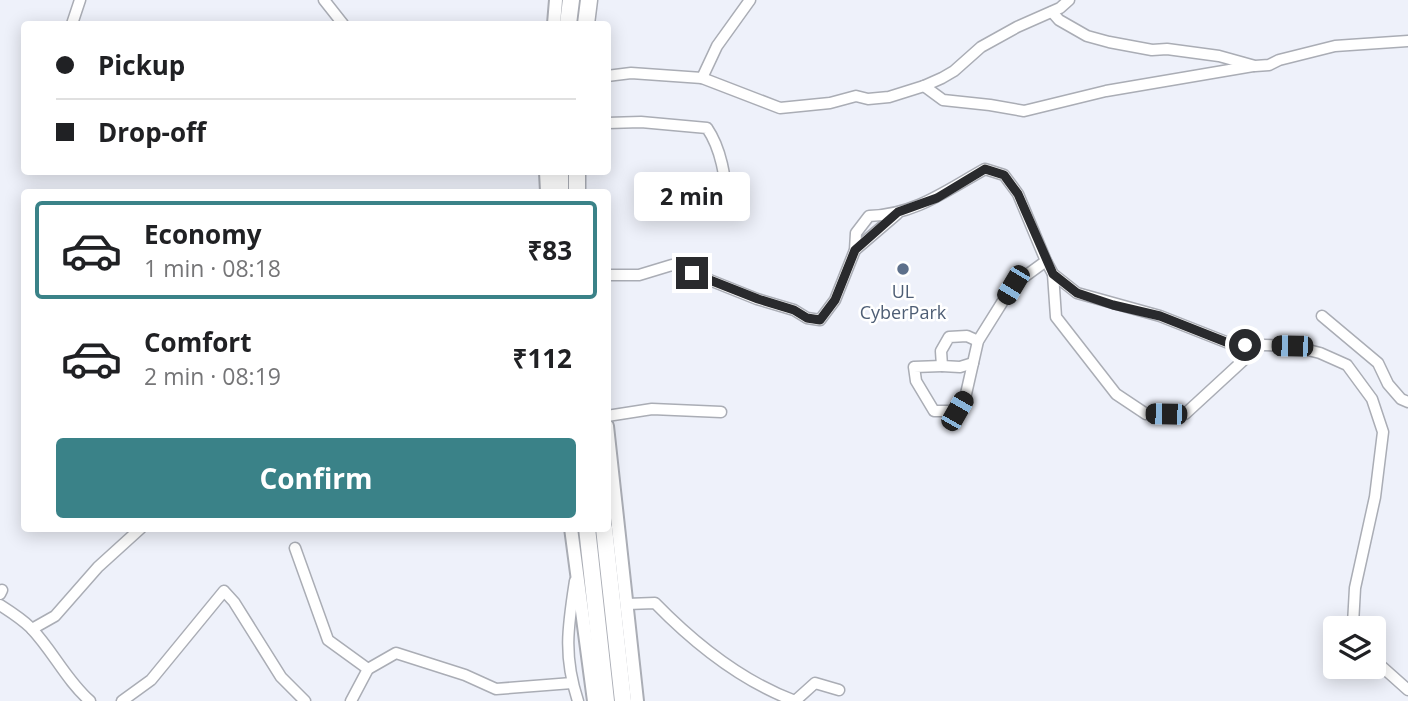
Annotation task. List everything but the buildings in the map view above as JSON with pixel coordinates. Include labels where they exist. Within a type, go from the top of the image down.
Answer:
[{"type":"highway","points":[[568,21],[571,0]]},
{"type":"highway","points":[[586,21],[589,0]]},
{"type":"highway","points":[[587,532],[606,701]]},
{"type":"highway","points":[[605,532],[619,602],[623,701]]},
{"type":"street","points":[[73,21],[80,0]]},
{"type":"street","points":[[324,0],[341,21]]},
{"type":"street","points":[[554,21],[556,0]]},
{"type":"street","points":[[702,78],[717,46],[750,0]]},
{"type":"street","points":[[611,76],[631,73],[702,78],[780,108],[830,103],[856,96],[868,99],[889,97],[924,86],[954,71],[981,47],[1060,8],[1069,0]]},
{"type":"street","points":[[1052,12],[1059,20],[1087,36],[1109,42],[1118,41],[1152,50],[1219,56],[1255,66]]},
{"type":"street","points":[[924,86],[943,100],[1024,111],[1105,91],[1269,65],[1335,46],[1408,41]]},
{"type":"street","points":[[611,123],[641,122],[707,128],[716,141],[728,204],[742,211]]},
{"type":"street","points":[[611,275],[639,275],[672,265],[758,299],[794,310],[807,318],[820,320],[835,300],[855,250],[856,233],[869,216],[888,216],[937,198],[985,169],[1004,175],[1018,194],[1053,274],[1077,293],[1160,316],[1231,344],[1292,346],[1320,353],[1347,365],[1372,399],[1383,432],[1375,497],[1355,588],[1353,616]]},
{"type":"street","points":[[855,250],[898,212]]},
{"type":"street","points":[[973,363],[960,367],[914,367],[916,381],[934,411],[957,411],[966,394],[978,341],[1013,285],[1046,261]]},
{"type":"street","points":[[1053,274],[1056,317],[1116,394],[1146,414],[1185,414],[1260,345]]},
{"type":"street","points":[[1322,316],[1378,363],[1388,384],[1401,399],[1408,402]]},
{"type":"street","points":[[942,366],[941,351],[949,337],[967,336],[978,341]]},
{"type":"street","points":[[611,415],[652,409],[721,412]]},
{"type":"street","points":[[611,485],[619,602],[637,701]]},
{"type":"street","points":[[32,629],[55,616],[98,567],[137,532]]},
{"type":"street","points":[[571,532],[594,701]]},
{"type":"street","points":[[295,548],[328,640],[368,669]]},
{"type":"street","points":[[576,574],[566,635],[572,682],[578,701]]},
{"type":"street","points":[[122,701],[151,680],[224,591],[234,602],[281,677],[305,701]]},
{"type":"street","points":[[619,602],[655,603],[685,634],[754,683],[775,693],[795,701],[815,683],[839,690]]},
{"type":"street","points":[[0,605],[32,629],[68,678],[90,701]]},
{"type":"street","points":[[351,701],[368,669],[396,653],[465,675],[496,689],[572,682]]},
{"type":"street","points":[[1386,670],[1408,690]]},
{"type":"place","name":"UL CyberPark","points":[[903,269]]},
{"type":"route","points":[[692,273],[778,307],[794,310],[807,318],[820,320],[835,300],[855,250],[898,212],[937,198],[985,169],[1004,175],[1018,194],[1053,274],[1077,293],[1160,316],[1231,344],[1245,345]]}]
